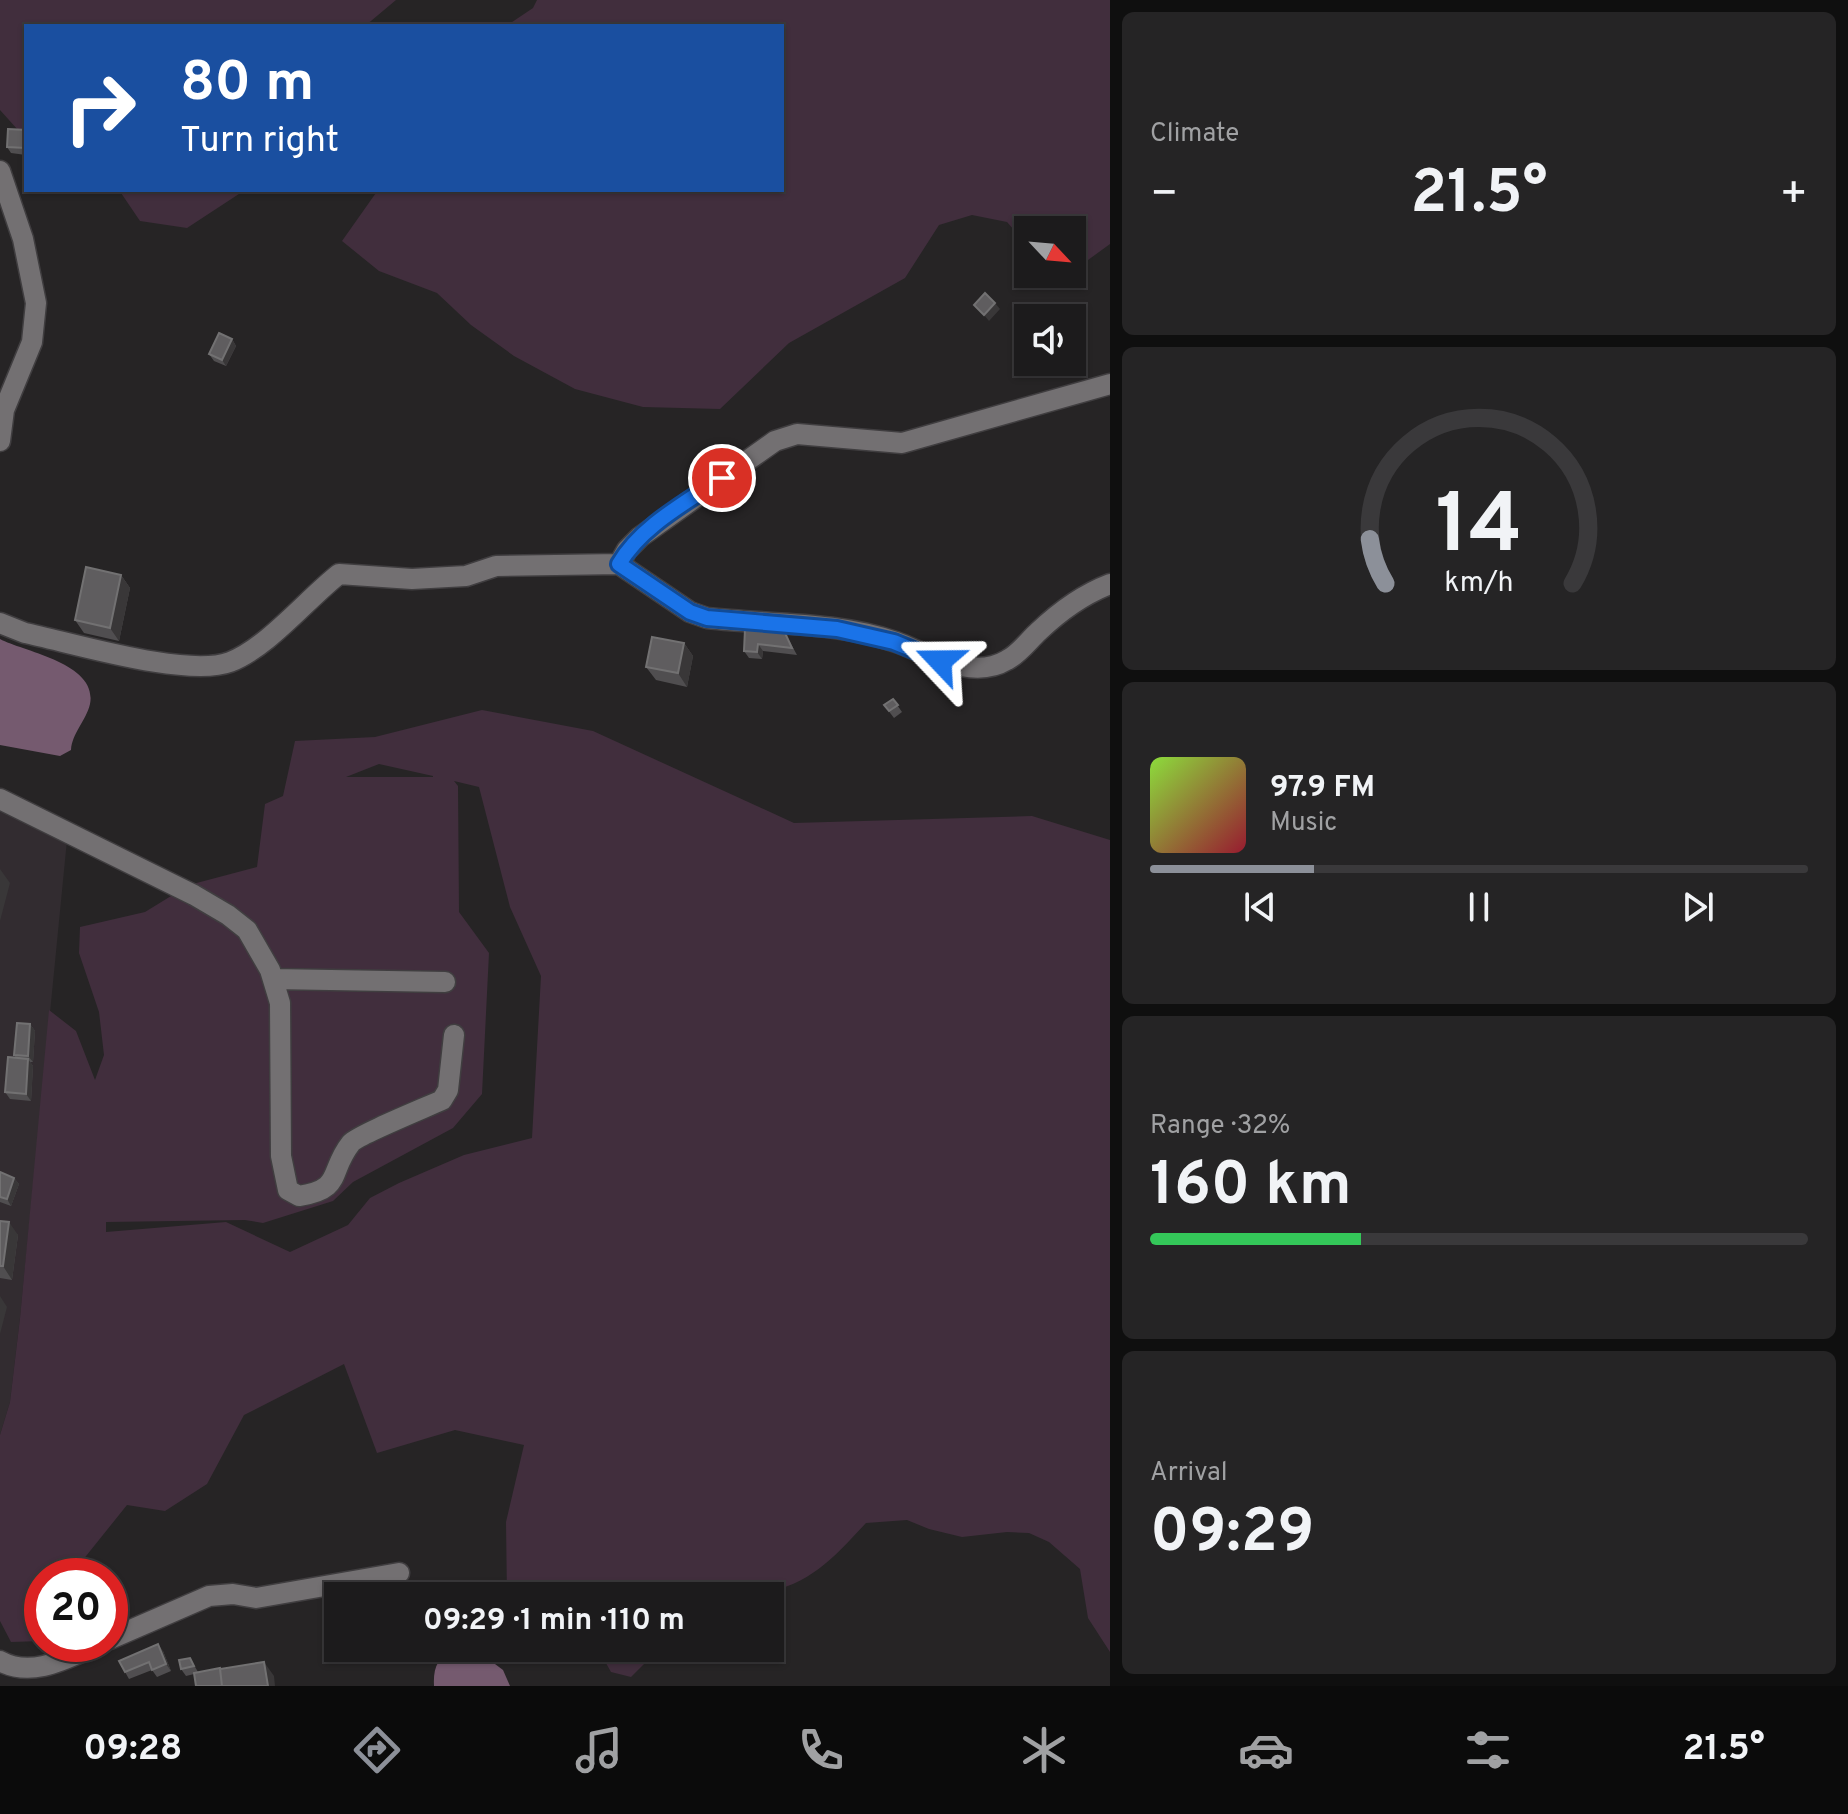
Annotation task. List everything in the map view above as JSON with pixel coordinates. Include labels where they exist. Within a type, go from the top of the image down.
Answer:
[{"type":"street","points":[[0,171],[23,239],[36,303],[32,342],[4,402],[0,441]]},
{"type":"street","points":[[619,564],[640,537],[775,441],[797,434],[902,443],[1110,384]]},
{"type":"street","points":[[0,623],[25,633],[181,667],[208,667],[230,662],[251,650],[339,574],[412,579],[466,576],[496,566],[619,564],[690,612],[707,618],[837,629],[894,642],[940,661],[985,667],[1007,660],[1044,626],[1090,591],[1110,584]]},
{"type":"street","points":[[0,799],[194,895],[247,930],[259,947],[280,1003],[281,1156],[288,1190],[299,1196],[320,1193],[333,1181],[340,1159],[354,1139],[442,1100],[448,1090],[454,1035]]},
{"type":"street","points":[[273,979],[445,982]]},
{"type":"street","points":[[128,1631],[209,1596],[233,1594],[256,1598],[399,1573]]},
{"type":"street","points":[[0,1661],[7,1665],[46,1667],[58,1662]]},
{"type":"shaded area","points":[[0,0],[396,0],[367,24],[24,24],[24,132],[18,130],[0,110]]},
{"type":"shaded area","points":[[537,0],[1110,0],[1110,244],[1086,260],[1086,216],[1014,216],[1014,230],[1007,222],[972,215],[939,225],[905,278],[789,343],[720,409],[643,407],[575,389],[514,356],[471,325],[437,293],[379,271],[342,241],[377,192],[784,192],[784,24],[509,24],[533,8]]},
{"type":"shaded area","points":[[120,192],[242,192],[187,228],[140,221]]},
{"type":"shaded area","points":[[0,639],[57,661],[83,678],[89,690],[90,704],[71,750],[60,756],[0,745]]},
{"type":"shaded area","points":[[482,710],[593,731],[794,823],[1032,816],[1110,840],[1110,1652],[1088,1618],[1080,1569],[1049,1542],[1029,1533],[962,1537],[907,1520],[866,1523],[816,1571],[784,1587],[784,1582],[507,1582],[506,1522],[524,1445],[455,1430],[377,1453],[344,1364],[244,1415],[207,1484],[165,1511],[127,1505],[84,1558],[24,1558],[24,1642],[11,1642],[0,1621],[0,1435],[10,1402],[20,1318],[49,1010],[76,1031],[95,1080],[104,1055],[99,1012],[79,953],[80,927],[145,912],[189,885],[257,867],[265,804],[283,796],[295,741],[375,737]],"holes":[[[379,764],[433,777],[346,777]],[[454,781],[479,787],[510,907],[541,976],[532,1138],[464,1155],[399,1183],[370,1198],[348,1225],[290,1252],[226,1222],[106,1232],[106,1222],[245,1220],[263,1223],[333,1201],[353,1182],[453,1128],[482,1094],[489,953],[459,912],[458,786]]]},
{"type":"shaded area","points":[[0,806],[67,840],[20,1318],[10,1402],[0,1435]]},
{"type":"shaded area","points":[[492,1662],[503,1670],[510,1686],[434,1686],[438,1664]]},
{"type":"shaded area","points":[[605,1662],[646,1662],[631,1677],[611,1672]]},
{"type":"building","points":[[8,129],[24,130],[24,148],[7,147]]},
{"type":"building","points":[[985,293],[995,303],[984,315],[974,305]]},
{"type":"building","points":[[219,333],[232,339],[222,360],[209,354]]},
{"type":"building","points":[[86,567],[121,575],[110,628],[75,620]]},
{"type":"building","points":[[745,629],[785,633],[792,648],[758,644],[757,652],[744,651]]},
{"type":"building","points":[[652,637],[684,643],[678,673],[646,667]]},
{"type":"building","points":[[893,699],[898,705],[889,711],[884,705]]},
{"type":"building","points":[[17,1023],[30,1024],[28,1056],[14,1055]]},
{"type":"building","points":[[8,1057],[28,1059],[26,1094],[5,1092]]},
{"type":"building","points":[[0,1172],[14,1178],[7,1199],[0,1197]]},
{"type":"building","points":[[0,1221],[9,1222],[3,1266],[0,1266]]},
{"type":"building","points":[[158,1644],[166,1664],[152,1670],[149,1662],[125,1672],[120,1662],[128,1662],[128,1657]]},
{"type":"building","points":[[190,1658],[194,1666],[181,1669],[179,1660]]},
{"type":"building","points":[[264,1662],[268,1686],[222,1686],[220,1669]]},
{"type":"building","points":[[220,1668],[222,1686],[196,1686],[194,1673]]},
{"type":"route","points":[[722,478],[640,537],[619,564],[690,612],[707,618],[837,629],[894,642],[940,661]]}]
